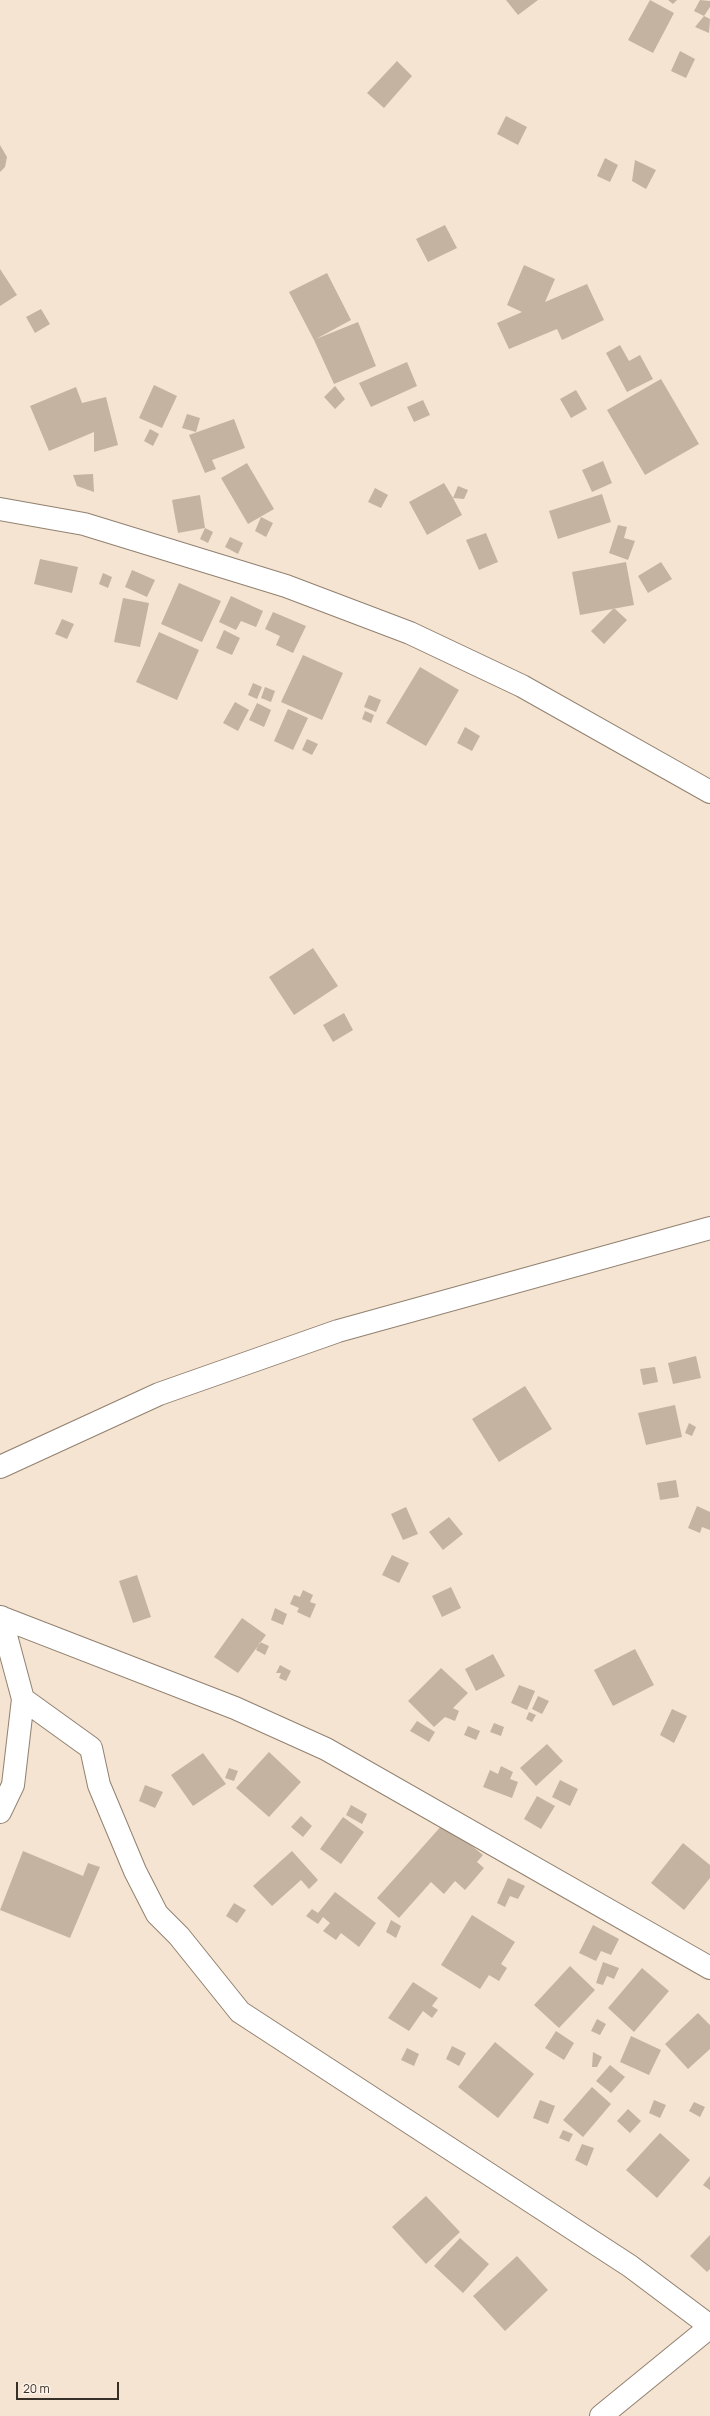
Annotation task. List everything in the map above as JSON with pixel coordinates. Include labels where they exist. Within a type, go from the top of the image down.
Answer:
[{"type":"street","points":[[0,509],[84,524],[286,586],[410,633],[522,686],[710,792]]},
{"type":"street","points":[[0,1467],[159,1394],[338,1331],[710,1228]]},
{"type":"street","points":[[0,1617],[23,1699],[13,1785],[0,1812]]},
{"type":"street","points":[[0,1617],[234,1708],[326,1749],[710,1968]]},
{"type":"street","points":[[23,1699],[91,1748],[99,1785],[135,1871],[157,1914],[179,1936],[240,2012],[630,2266],[710,2326],[601,2416]]},
{"type":"building","points":[[506,0],[538,0],[518,15]]},
{"type":"building","points":[[650,0],[674,13],[653,53],[628,40]]},
{"type":"building","points":[[668,0],[677,0],[673,4]]},
{"type":"building","points":[[700,0],[710,1],[710,7],[704,16],[694,11]]},
{"type":"building","points":[[704,16],[710,19],[709,33],[695,27]]},
{"type":"building","points":[[680,51],[695,59],[686,78],[671,71]]},
{"type":"building","points":[[397,61],[412,76],[384,108],[367,93]]},
{"type":"building","points":[[506,116],[527,127],[518,145],[497,134]]},
{"type":"building","points":[[0,145],[7,157],[5,167],[0,172]]},
{"type":"building","points":[[605,158],[618,165],[610,182],[597,176]]},
{"type":"building","points":[[635,160],[656,170],[646,189],[632,181]]},
{"type":"building","points":[[445,225],[457,248],[428,262],[416,239]]},
{"type":"building","points":[[524,265],[555,279],[545,302],[587,284],[604,320],[562,340],[557,329],[509,349],[497,323],[522,312],[507,305]]},
{"type":"building","points":[[0,269],[17,295],[0,306]]},
{"type":"building","points":[[327,273],[351,320],[316,339],[358,322],[376,366],[334,384],[314,340],[289,292]]},
{"type":"building","points":[[41,309],[50,324],[35,333],[26,317]]},
{"type":"building","points":[[620,345],[629,361],[640,355],[653,379],[627,392],[606,353]]},
{"type":"building","points":[[407,362],[417,386],[371,407],[359,383]]},
{"type":"building","points":[[661,379],[699,444],[645,475],[607,410]]},
{"type":"building","points":[[154,385],[177,396],[162,428],[139,418]]},
{"type":"building","points":[[335,386],[345,399],[335,409],[324,397]]},
{"type":"building","points":[[76,387],[82,403],[106,397],[118,445],[94,452],[94,432],[49,451],[30,406]]},
{"type":"building","points":[[576,390],[587,409],[571,418],[560,399]]},
{"type":"building","points":[[423,400],[430,415],[414,422],[407,407]]},
{"type":"building","points":[[187,414],[200,418],[196,432],[182,428]]},
{"type":"building","points":[[234,419],[245,448],[212,460],[216,469],[205,473],[189,435]]},
{"type":"building","points":[[150,429],[159,434],[153,446],[144,441]]},
{"type":"building","points":[[603,461],[612,483],[592,492],[582,470]]},
{"type":"building","points":[[247,463],[274,509],[248,524],[221,478]]},
{"type":"building","points":[[93,474],[94,492],[77,486],[73,475]]},
{"type":"building","points":[[444,483],[462,515],[427,535],[409,502]]},
{"type":"building","points":[[458,486],[468,490],[464,499],[453,498]]},
{"type":"building","points":[[375,488],[388,495],[381,508],[368,502]]},
{"type":"building","points":[[602,494],[611,522],[558,539],[549,511]]},
{"type":"building","points":[[200,495],[205,528],[178,533],[172,500]]},
{"type":"building","points":[[261,517],[273,523],[266,537],[255,531]]},
{"type":"building","points":[[618,525],[627,527],[624,538],[635,541],[628,560],[609,553]]},
{"type":"building","points":[[205,528],[213,532],[208,543],[200,539]]},
{"type":"building","points":[[486,533],[498,562],[479,570],[466,540]]},
{"type":"building","points":[[230,537],[243,543],[238,554],[225,547]]},
{"type":"building","points":[[40,559],[78,567],[72,593],[34,584]]},
{"type":"building","points":[[626,562],[634,605],[580,615],[572,572]]},
{"type":"building","points":[[661,562],[672,579],[648,593],[638,576]]},
{"type":"building","points":[[132,570],[155,580],[147,597],[125,587]]},
{"type":"building","points":[[103,573],[112,577],[108,588],[99,584]]},
{"type":"building","points":[[179,583],[221,601],[202,642],[161,624]]},
{"type":"building","points":[[231,596],[263,611],[256,627],[241,621],[236,630],[219,622]]},
{"type":"building","points":[[123,598],[149,603],[140,647],[114,642]]},
{"type":"building","points":[[614,608],[627,620],[604,644],[591,631]]},
{"type":"building","points":[[273,612],[306,626],[293,653],[276,645],[280,636],[265,629]]},
{"type":"building","points":[[62,619],[74,624],[67,639],[55,634]]},
{"type":"building","points":[[224,630],[240,638],[232,655],[216,648]]},
{"type":"building","points":[[159,632],[199,650],[177,700],[136,682]]},
{"type":"building","points":[[303,655],[343,673],[322,720],[281,702]]},
{"type":"building","points":[[420,667],[459,690],[426,746],[386,723]]},
{"type":"building","points":[[253,683],[262,687],[257,699],[248,695]]},
{"type":"building","points":[[265,687],[275,691],[271,702],[261,698]]},
{"type":"building","points":[[369,695],[381,700],[376,712],[364,707]]},
{"type":"building","points":[[235,702],[249,710],[238,731],[223,723]]},
{"type":"building","points":[[257,703],[271,710],[264,727],[249,720]]},
{"type":"building","points":[[288,709],[308,718],[293,750],[274,741]]},
{"type":"building","points":[[365,711],[374,715],[371,723],[362,719]]},
{"type":"building","points":[[465,727],[480,736],[472,751],[457,743]]},
{"type":"building","points":[[307,739],[318,744],[312,755],[302,750]]},
{"type":"building","points":[[313,948],[338,986],[294,1015],[269,977]]},
{"type":"building","points":[[344,1013],[353,1030],[333,1042],[323,1025]]},
{"type":"building","points":[[696,1356],[701,1378],[673,1384],[668,1363]]},
{"type":"building","points":[[655,1367],[658,1382],[643,1385],[640,1369]]},
{"type":"building","points":[[525,1386],[552,1429],[499,1462],[472,1419]]},
{"type":"building","points":[[675,1405],[682,1437],[646,1445],[638,1413]]},
{"type":"building","points":[[689,1423],[696,1427],[692,1436],[685,1433]]},
{"type":"building","points":[[676,1480],[679,1497],[660,1500],[657,1483]]},
{"type":"building","points":[[697,1506],[710,1512],[710,1530],[702,1527],[700,1533],[688,1528]]},
{"type":"building","points":[[406,1507],[418,1534],[403,1540],[391,1514]]},
{"type":"building","points":[[449,1517],[463,1534],[443,1550],[429,1532]]},
{"type":"building","points":[[392,1555],[409,1563],[399,1583],[382,1575]]},
{"type":"building","points":[[137,1575],[151,1617],[133,1623],[119,1581]]},
{"type":"building","points":[[451,1587],[461,1608],[442,1617],[432,1596]]},
{"type":"building","points":[[303,1590],[313,1595],[310,1602],[316,1604],[310,1618],[297,1612],[299,1608],[290,1604],[294,1595],[300,1597]]},
{"type":"building","points":[[275,1608],[287,1614],[283,1625],[271,1620]]},
{"type":"building","points":[[242,1618],[266,1635],[238,1673],[214,1657]]},
{"type":"building","points":[[260,1642],[269,1646],[265,1655],[256,1650]]},
{"type":"building","points":[[635,1649],[654,1685],[613,1706],[594,1670]]},
{"type":"building","points":[[493,1654],[505,1676],[476,1691],[465,1669]]},
{"type":"building","points":[[280,1665],[291,1671],[286,1681],[279,1678],[281,1673],[276,1673]]},
{"type":"building","points":[[441,1668],[468,1693],[453,1708],[459,1711],[455,1721],[445,1717],[434,1727],[408,1701]]},
{"type":"building","points":[[519,1685],[535,1691],[527,1710],[511,1703]]},
{"type":"building","points":[[538,1696],[549,1701],[542,1714],[532,1709]]},
{"type":"building","points":[[672,1709],[687,1716],[674,1743],[660,1735]]},
{"type":"building","points":[[529,1712],[536,1715],[532,1722],[526,1719]]},
{"type":"building","points":[[417,1721],[435,1732],[429,1742],[410,1731]]},
{"type":"building","points":[[494,1723],[504,1727],[501,1736],[490,1732]]},
{"type":"building","points":[[468,1726],[480,1731],[476,1740],[464,1735]]},
{"type":"building","points":[[547,1744],[563,1761],[536,1786],[520,1768]]},
{"type":"building","points":[[269,1752],[301,1782],[269,1817],[236,1788]]},
{"type":"building","points":[[203,1753],[226,1784],[193,1806],[171,1775]]},
{"type":"building","points":[[501,1766],[513,1772],[510,1779],[518,1782],[512,1798],[483,1787],[490,1770],[498,1774]]},
{"type":"building","points":[[229,1768],[238,1771],[234,1781],[225,1778]]},
{"type":"building","points":[[560,1780],[578,1789],[570,1806],[552,1797]]},
{"type":"building","points":[[145,1785],[163,1792],[155,1808],[139,1801]]},
{"type":"building","points":[[537,1796],[555,1806],[541,1829],[524,1819]]},
{"type":"building","points":[[351,1805],[367,1814],[362,1824],[346,1815]]},
{"type":"building","points":[[301,1816],[312,1826],[303,1837],[291,1827]]},
{"type":"building","points":[[343,1817],[364,1832],[341,1864],[320,1849]]},
{"type":"building","points":[[444,1823],[483,1855],[477,1862],[484,1868],[465,1890],[455,1881],[444,1894],[431,1882],[399,1918],[377,1898]]},
{"type":"building","points":[[683,1843],[710,1865],[710,1878],[684,1910],[651,1883]]},
{"type":"building","points":[[23,1851],[83,1876],[88,1863],[100,1867],[70,1938],[0,1910]]},
{"type":"building","points":[[292,1851],[318,1880],[309,1889],[301,1880],[272,1906],[253,1886]]},
{"type":"building","points":[[508,1878],[525,1886],[518,1899],[510,1896],[505,1907],[497,1903]]},
{"type":"building","points":[[335,1892],[376,1923],[359,1947],[341,1933],[336,1940],[323,1931],[330,1923],[323,1917],[318,1924],[306,1916],[312,1909],[318,1913]]},
{"type":"building","points":[[234,1903],[246,1910],[237,1923],[226,1916]]},
{"type":"building","points":[[472,1915],[515,1942],[501,1964],[507,1968],[499,1981],[489,1975],[480,1989],[441,1965]]},
{"type":"building","points":[[391,1920],[401,1926],[396,1938],[386,1932]]},
{"type":"building","points":[[593,1925],[619,1939],[611,1955],[601,1951],[596,1961],[579,1953]]},
{"type":"building","points":[[603,1962],[619,1968],[614,1979],[607,1976],[603,1985],[596,1983]]},
{"type":"building","points":[[570,1966],[595,1990],[559,2028],[534,2005]]},
{"type":"building","points":[[642,1968],[669,1991],[634,2032],[608,2008]]},
{"type":"building","points":[[413,1982],[438,1998],[432,2006],[438,2010],[432,2018],[423,2011],[409,2031],[388,2018]]},
{"type":"building","points":[[698,2013],[710,2025],[710,2049],[688,2069],[665,2044]]},
{"type":"building","points":[[597,2019],[606,2024],[600,2035],[591,2031]]},
{"type":"building","points":[[556,2031],[574,2043],[564,2060],[545,2048]]},
{"type":"building","points":[[631,2036],[661,2050],[649,2075],[620,2062]]},
{"type":"building","points":[[495,2042],[534,2074],[498,2118],[458,2087]]},
{"type":"building","points":[[452,2046],[466,2053],[459,2066],[446,2059]]},
{"type":"building","points":[[407,2048],[419,2054],[414,2066],[401,2060]]},
{"type":"building","points":[[593,2052],[602,2057],[597,2067],[592,2067]]},
{"type":"building","points":[[610,2065],[625,2077],[611,2093],[596,2081]]},
{"type":"building","points":[[592,2087],[611,2104],[583,2137],[563,2120]]},
{"type":"building","points":[[540,2100],[555,2106],[548,2124],[533,2118]]},
{"type":"building","points":[[654,2100],[666,2105],[660,2118],[649,2113]]},
{"type":"building","points":[[694,2102],[705,2107],[700,2117],[689,2111]]},
{"type":"building","points":[[628,2109],[641,2121],[630,2133],[617,2121]]},
{"type":"building","points":[[563,2130],[573,2134],[569,2142],[559,2138]]},
{"type":"building","points":[[660,2133],[690,2160],[657,2198],[626,2170]]},
{"type":"building","points":[[582,2144],[594,2148],[587,2166],[575,2160]]},
{"type":"building","points":[[710,2176],[710,2190],[703,2185]]},
{"type":"building","points":[[426,2196],[460,2232],[426,2264],[392,2227]]},
{"type":"building","points":[[710,2235],[710,2269],[707,2272],[690,2256]]},
{"type":"building","points":[[460,2238],[489,2264],[463,2293],[434,2266]]},
{"type":"building","points":[[517,2256],[548,2290],[505,2331],[473,2296]]}]
